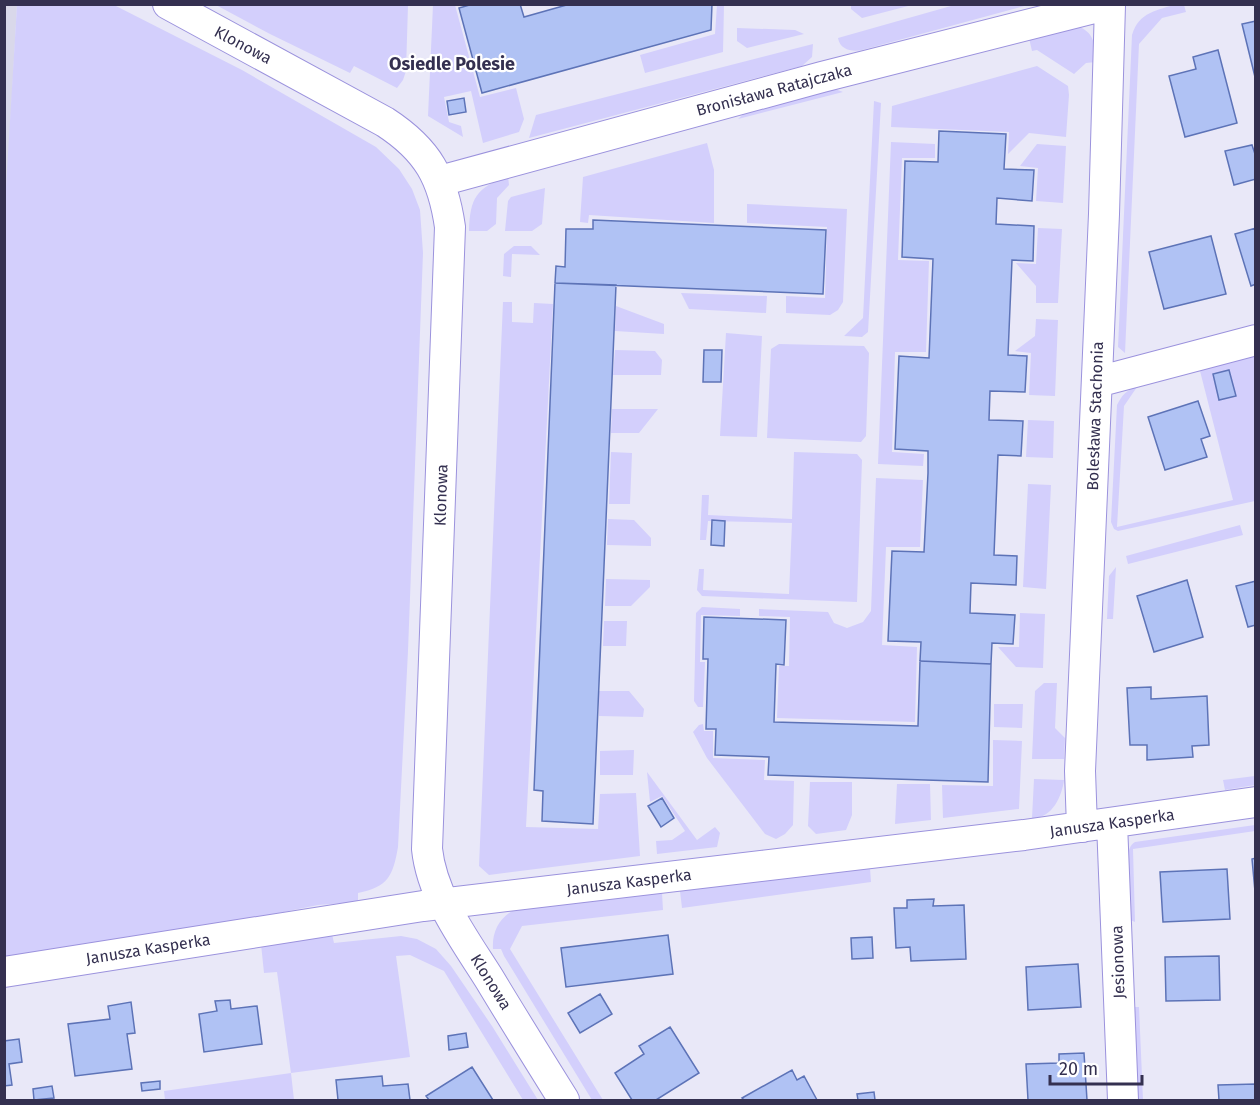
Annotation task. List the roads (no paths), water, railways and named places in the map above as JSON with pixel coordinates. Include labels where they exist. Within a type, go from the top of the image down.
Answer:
[{"type":"street","name":"Klonowa","points":[[168,4],[362,108],[400,132],[419,151],[440,181],[450,227],[428,864],[445,904],[465,941],[564,1101]]},
{"type":"street","name":"Bronisława Ratajczaka","points":[[440,181],[822,77],[1110,4]]},
{"type":"street","name":"Bolesława Stachonia","points":[[1082,827],[1080,771],[1110,4]]},
{"type":"street","points":[[1097,382],[1256,340]]},
{"type":"street","name":"Janusza Kasperka","points":[[4,972],[445,904],[1082,827],[1256,802]]},
{"type":"street","name":"Jesionowa","points":[[1112,823],[1123,1101]]},
{"type":"district","name":"Osiedle Polesie","points":[[452,64]]}]
